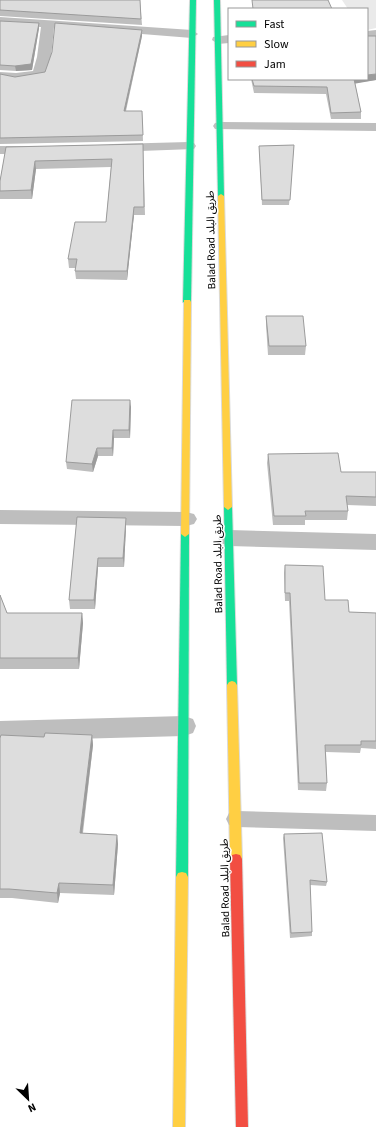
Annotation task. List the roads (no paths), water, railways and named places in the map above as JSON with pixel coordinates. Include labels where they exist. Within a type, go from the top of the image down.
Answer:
[{"type":"highway","name":"Balad Road طريق البلد","points":[[179,1127],[189,146],[193,0]]},
{"type":"highway","name":"Balad Road طريق البلد","points":[[217,0],[224,39],[220,126],[242,1127]]},
{"type":"street","points":[[0,21],[48,23],[192,34]]},
{"type":"street","points":[[0,76],[16,78],[39,74],[44,57],[48,23]]},
{"type":"street","points":[[220,126],[376,127]]},
{"type":"street","points":[[102,148],[189,146]]},
{"type":"street","points":[[0,150],[47,149]]},
{"type":"street","points":[[0,517],[186,519]]},
{"type":"street","points":[[229,538],[376,542]]},
{"type":"street","points":[[0,731],[184,726]]},
{"type":"lane","points":[[236,819],[376,823]]}]
